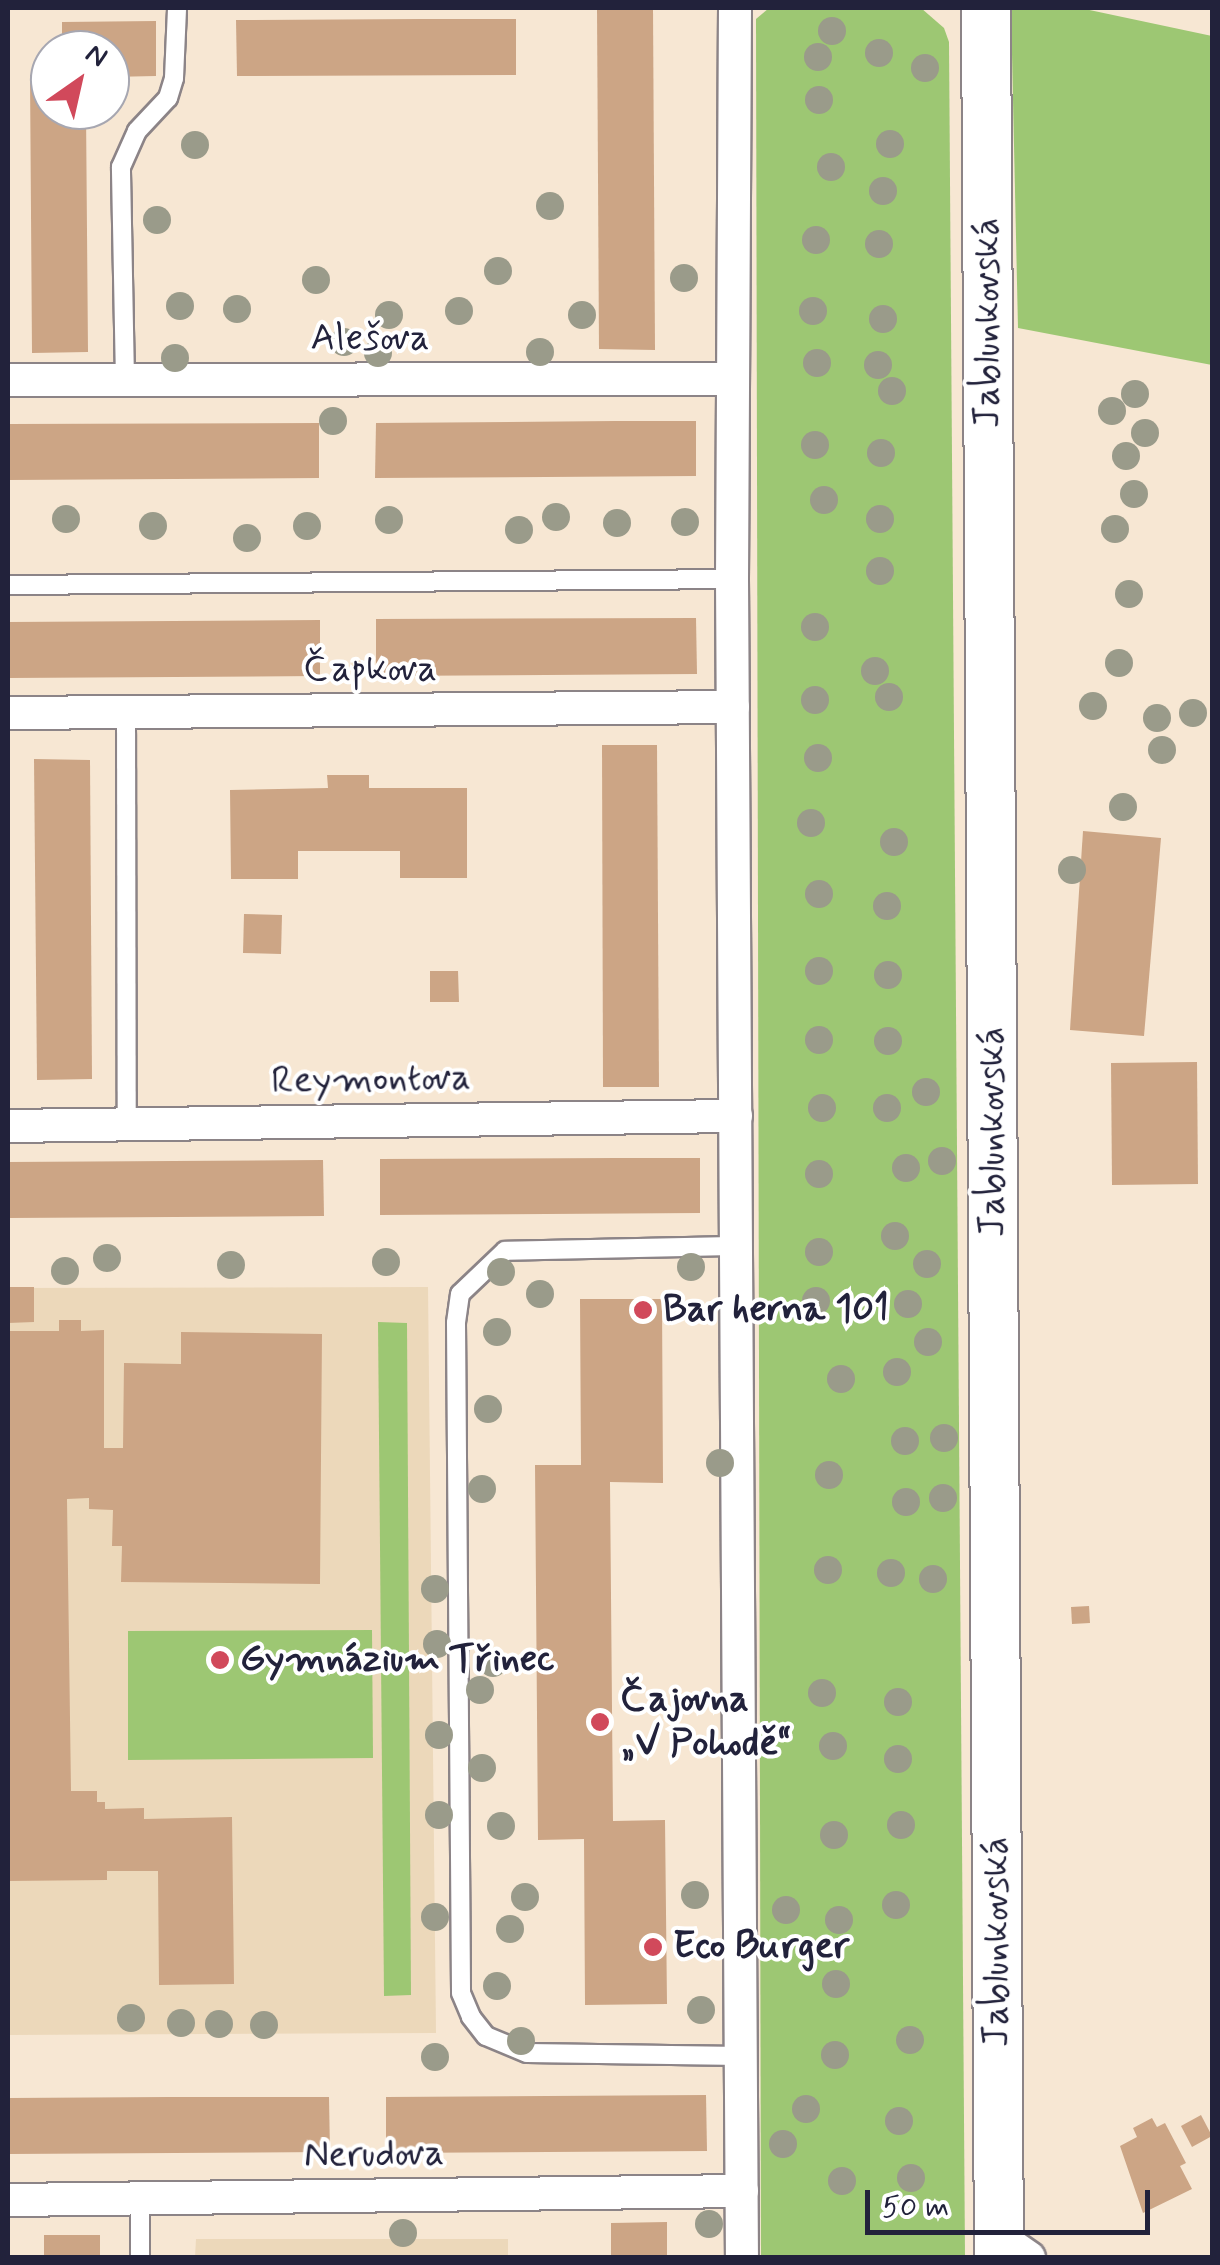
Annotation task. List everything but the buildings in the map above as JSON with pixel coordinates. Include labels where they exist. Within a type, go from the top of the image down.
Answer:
[{"type":"main road","name":"Jablunkovská","points":[[986,8],[1009,2250]]},
{"type":"street","points":[[735,8],[732,579],[742,2258]]},
{"type":"street","name":"Alešova","points":[[8,380],[732,379]]},
{"type":"street","name":"Čapkova","points":[[8,712],[733,707]]},
{"type":"street","name":"Reymontova","points":[[8,1126],[736,1116]]},
{"type":"street","name":"Nerudova","points":[[8,2200],[742,2191]]},
{"type":"lane","points":[[125,380],[121,167],[137,132],[168,98],[174,78],[178,8]]},
{"type":"lane","points":[[8,585],[732,579]]},
{"type":"lane","points":[[126,712],[127,1124]]},
{"type":"lane","points":[[735,1246],[504,1251],[460,1294],[456,1323],[461,1953],[462,1992],[471,2016],[486,2036],[506,2047],[526,2053],[742,2056]]},
{"type":"lane","points":[[140,2198],[140,2258]]},
{"type":"shaded area","name":"Gymnázium Třinec","points":[[428,1287],[436,2033],[8,2035],[8,1288]]},
{"type":"shaded area","points":[[196,2239],[508,2239],[508,2257],[195,2257]]},
{"type":"green space","points":[[769,8],[921,8],[944,28],[949,42],[965,2257],[761,2257],[756,19]]},
{"type":"green space","points":[[1011,8],[1080,8],[1212,36],[1212,365],[1018,328]]},
{"type":"green space","points":[[378,1322],[407,1323],[411,1995],[384,1996]]},
{"type":"green space","points":[[372,1630],[373,1758],[128,1760],[128,1631]]},
{"type":"place","name":"Bar herna 101","points":[[643,1310]]},
{"type":"place","name":"Gymnázium Třinec","points":[[220,1660]]},
{"type":"place","name":"Čajovna „V Pohodě“","points":[[600,1722]]},
{"type":"place","name":"Eco Burger","points":[[653,1947]]}]
